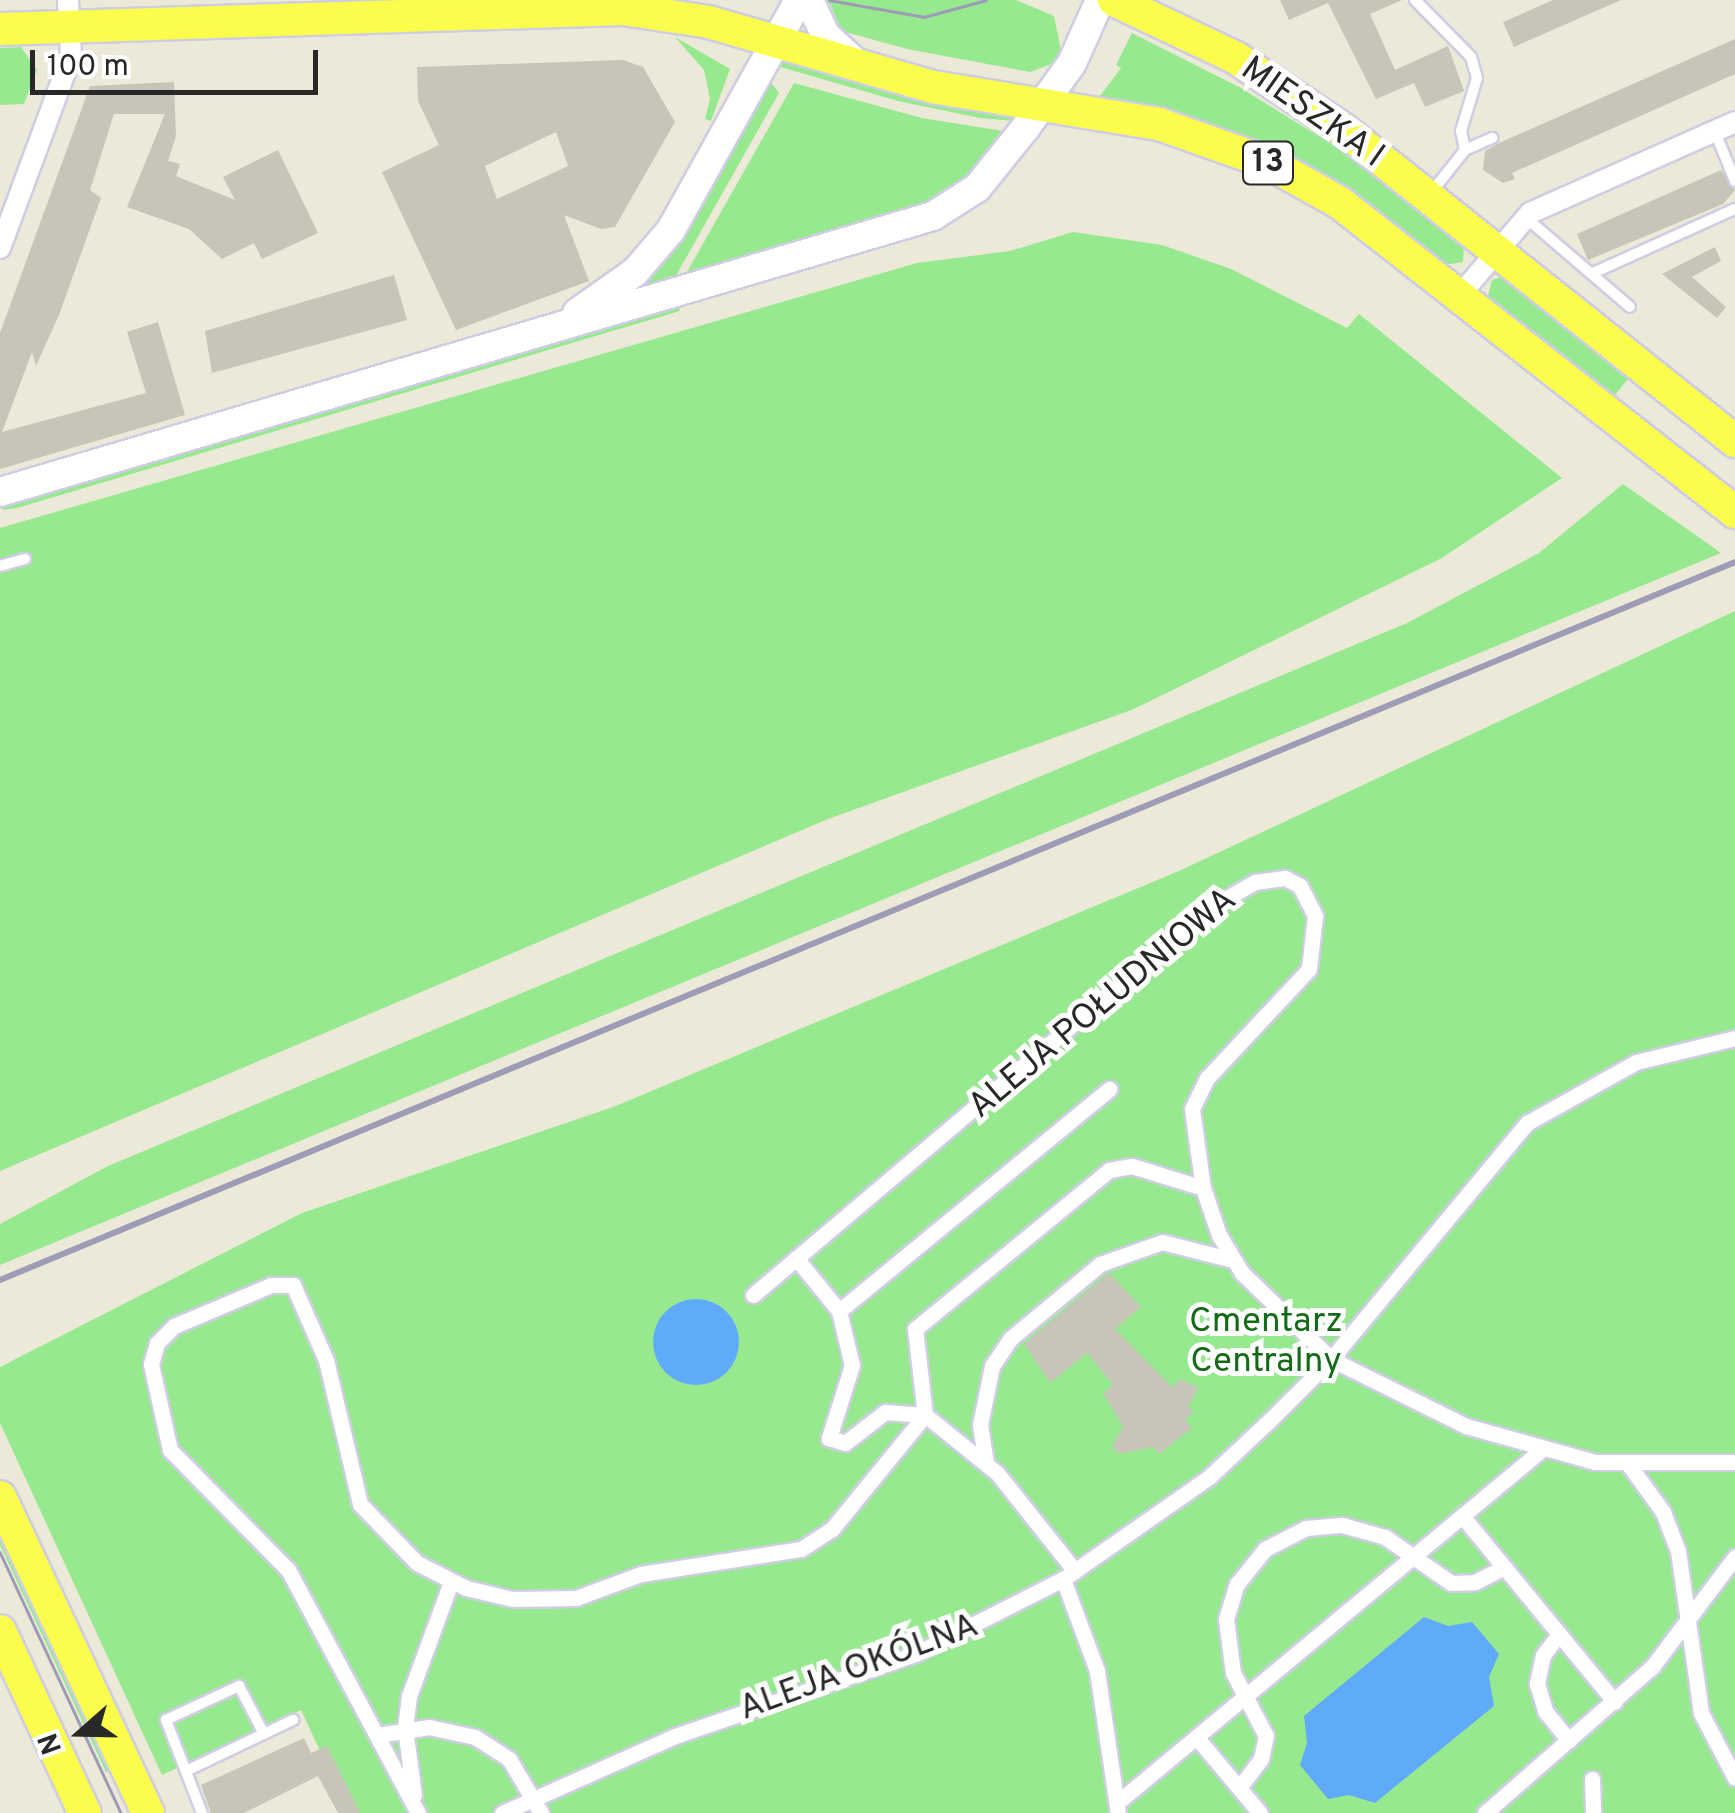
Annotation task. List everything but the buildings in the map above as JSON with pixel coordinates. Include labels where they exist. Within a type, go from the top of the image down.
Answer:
[{"type":"main road","name":"MIESZKA I","points":[[1114,0],[1198,38],[1312,107],[1732,439]]},
{"type":"main road","name":"13","points":[[0,29],[69,13],[584,6],[694,18],[879,74],[1044,104]]},
{"type":"main road","name":"MIESZKA I","points":[[1044,104],[1159,124],[1269,163],[1352,211],[1735,512]]},
{"type":"main road","points":[[0,1497],[148,1813]]},
{"type":"main road","points":[[0,1632],[85,1813]]},
{"type":"street","points":[[535,334],[613,290],[658,247],[799,0]]},
{"type":"street","points":[[809,0],[832,44],[879,74]]},
{"type":"street","points":[[0,492],[944,210],[978,188],[1044,104],[1100,0]]},
{"type":"street","points":[[1160,0],[1198,38]]},
{"type":"street","points":[[0,248],[70,56],[69,13]]},
{"type":"street","points":[[1460,294],[1525,216],[1735,122]]},
{"type":"street","name":"ALEJA POŁUDNIOWA","points":[[796,1258],[1211,907],[1255,882],[1285,878],[1311,904],[1315,949],[1298,986],[1216,1068],[1196,1099],[1192,1132],[1203,1188],[1233,1260],[1331,1359],[1440,1416],[1540,1451],[1629,1465],[1735,1462]]},
{"type":"street","name":"ALEJA OKÓLNA","points":[[502,1813],[538,1805],[675,1736],[915,1654],[1069,1575],[1209,1477],[1331,1359],[1526,1123],[1636,1062],[1735,1038]]},
{"type":"street","points":[[839,1311],[1109,1089]]},
{"type":"street","points":[[418,1813],[288,1570],[170,1450],[151,1374],[162,1337],[206,1311],[271,1286],[293,1285],[326,1360],[360,1504],[403,1554],[451,1582],[501,1598],[559,1601],[640,1574],[801,1548],[832,1528],[925,1415],[914,1328],[1109,1170],[1132,1166],[1203,1188]]},
{"type":"street","points":[[986,1462],[980,1425],[992,1366],[1010,1338],[1100,1264],[1136,1246],[1162,1242],[1233,1260]]},
{"type":"street","points":[[753,1295],[796,1258],[839,1311],[852,1365],[829,1438],[845,1443],[885,1412],[925,1415],[986,1462],[1069,1575],[1096,1670],[1118,1808]]},
{"type":"street","points":[[1118,1808],[1540,1451]]},
{"type":"street","points":[[1629,1465],[1671,1528],[1684,1573],[1686,1629],[1703,1720],[1735,1778]]},
{"type":"street","points":[[1463,1517],[1615,1702]]},
{"type":"street","points":[[1239,1788],[1266,1744],[1228,1655],[1226,1619],[1237,1584],[1265,1549],[1297,1531],[1342,1524],[1385,1537],[1434,1576],[1459,1584],[1504,1567]]},
{"type":"street","points":[[1485,1813],[1569,1749],[1615,1702],[1686,1629],[1735,1557]]},
{"type":"street","points":[[418,1813],[405,1728],[420,1650],[451,1582]]},
{"type":"street","points":[[1559,1634],[1543,1656],[1537,1684],[1545,1710],[1569,1749]]},
{"type":"street","points":[[377,1735],[405,1728],[460,1731],[510,1759],[538,1805]]},
{"type":"street","points":[[1197,1738],[1260,1813]]},
{"type":"street","points":[[1592,1779],[1593,1813]]},
{"type":"lane","points":[[1415,0],[1476,66],[1476,90],[1461,131],[1465,150]]},
{"type":"lane","points":[[1714,131],[1735,181]]},
{"type":"lane","points":[[1428,196],[1465,150],[1492,138]]},
{"type":"lane","points":[[1593,273],[1735,208]]},
{"type":"lane","points":[[1525,216],[1630,307]]},
{"type":"lane","points":[[0,566],[24,559]]},
{"type":"lane","points":[[202,1813],[166,1726],[170,1716],[239,1686],[264,1734]]},
{"type":"lane","points":[[186,1771],[293,1720]]},
{"type":"green space","points":[[828,0],[1016,0],[1054,16],[1061,50],[1054,63],[1030,72],[907,49],[842,31]]},
{"type":"green space","points":[[1132,33],[1241,88],[1375,171],[1464,244],[1463,262],[1443,265],[1261,144],[1188,118],[1097,100],[1121,68],[1116,65]]},
{"type":"green space","points":[[675,37],[730,69],[711,121],[705,119],[710,99],[704,70]]},
{"type":"green space","points":[[21,47],[37,70],[24,104],[0,105],[0,48]]},
{"type":"green space","points":[[782,55],[1018,115],[1015,121],[980,118],[898,101],[777,66]]},
{"type":"green space","points":[[767,77],[779,93],[673,281],[610,299]]},
{"type":"green space","points":[[794,83],[922,118],[1009,132],[937,204],[683,279]]},
{"type":"green space","points":[[1073,232],[1162,245],[1231,269],[1347,328],[1359,314],[1562,478],[1442,558],[1134,709],[828,819],[0,1171],[0,528],[917,263],[1010,251]]},
{"type":"green space","points":[[1504,276],[1631,375],[1611,400],[1487,299],[1492,280]]},
{"type":"green space","points":[[678,304],[680,311],[17,508],[3,510],[0,503]]},
{"type":"green space","points":[[1623,484],[1721,553],[0,1265],[0,1224],[108,1166],[1407,623],[1539,553]]},
{"type":"green space","name":"Cmentarz Centralny","points":[[1735,611],[1735,1813],[349,1813],[301,1710],[162,1775],[0,1423],[0,1367],[302,1213],[613,1107],[1179,871]]},
{"type":"green space","points":[[0,1518],[115,1768],[106,1772],[0,1545]]},
{"type":"water","points":[[696,1299],[720,1306],[732,1318],[739,1342],[732,1366],[720,1378],[696,1385],[672,1378],[660,1366],[653,1342],[660,1318],[672,1306]]},
{"type":"water","points":[[1424,1617],[1448,1626],[1472,1622],[1499,1654],[1489,1677],[1494,1706],[1375,1803],[1349,1795],[1328,1799],[1300,1765],[1307,1743],[1304,1716]]},
{"type":"tram line","points":[[829,0],[924,17],[986,0]]},
{"type":"tram line","points":[[0,1552],[121,1813]]},
{"type":"railway","points":[[0,1280],[1735,562]]}]
